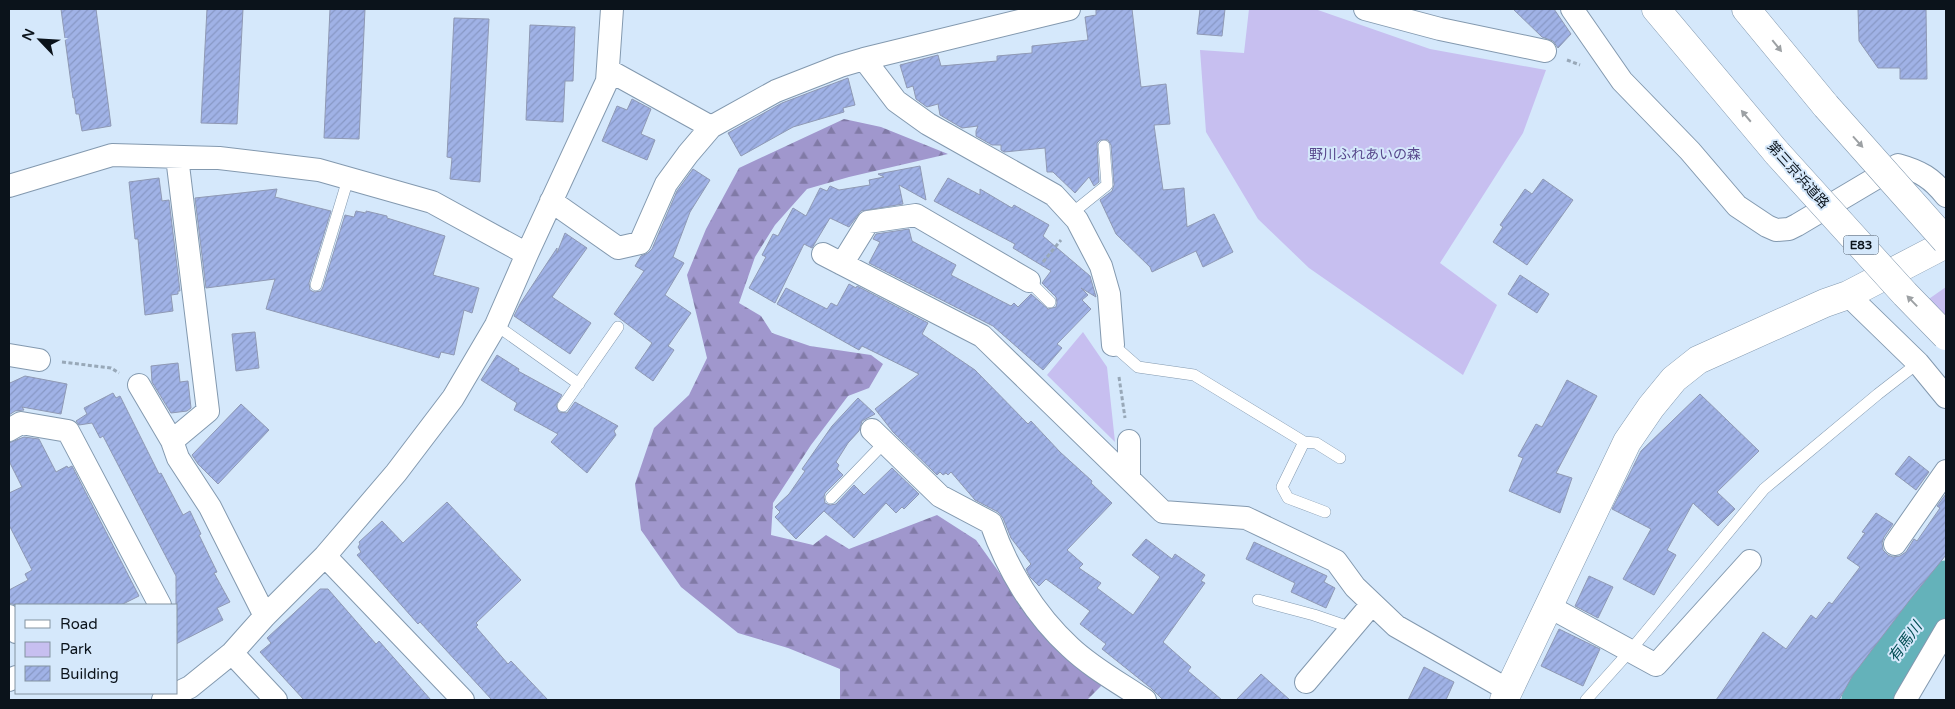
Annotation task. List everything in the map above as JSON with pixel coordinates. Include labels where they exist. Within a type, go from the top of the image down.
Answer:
[{"type":"main road","name":"第三京浜道路","points":[[1656,9],[1777,153],[1946,336]]},
{"type":"main road","points":[[1506,695],[1627,442],[1651,406],[1674,379],[1698,360],[1825,303],[1848,295],[1946,243],[1826,106],[1746,9]]},
{"type":"street","points":[[178,693],[190,687],[232,653],[265,616],[325,556],[396,473],[453,398],[496,325],[607,81],[612,9]]},
{"type":"street","points":[[551,201],[618,248],[640,243],[666,184],[711,127],[776,91],[840,66],[864,59],[1069,9]]},
{"type":"street","points":[[1365,9],[1440,29],[1545,51]]},
{"type":"street","points":[[1572,9],[1622,81],[1690,150],[1737,206],[1767,226],[1776,230],[1789,228],[1898,165],[1917,170],[1938,185],[1946,196]]},
{"type":"street","points":[[864,59],[896,101],[928,124],[1054,195],[1074,217],[1101,266],[1109,294],[1113,345]]},
{"type":"street","points":[[608,70],[711,127]]},
{"type":"street","points":[[9,186],[112,155],[219,158],[319,170],[432,202],[527,254]]},
{"type":"street","points":[[172,441],[208,411],[177,157]]},
{"type":"street","points":[[1029,281],[916,215],[868,222],[832,259],[982,336],[1163,512],[1246,518],[1336,561],[1355,588],[1396,626],[1506,695]]},
{"type":"street","points":[[1848,295],[1918,364],[1946,397]]},
{"type":"street","points":[[9,355],[39,360]]},
{"type":"street","points":[[139,385],[172,441],[178,458],[210,508],[265,616]]},
{"type":"street","points":[[9,430],[21,424],[68,431],[159,604]]},
{"type":"street","points":[[878,436],[940,496],[991,523],[1000,551],[1030,602],[1069,646],[1144,700]]},
{"type":"street","points":[[1129,441],[1129,479]]},
{"type":"street","points":[[1895,544],[1946,471]]},
{"type":"street","points":[[325,556],[463,700]]},
{"type":"street","points":[[1548,606],[1656,665],[1750,561]]},
{"type":"street","points":[[1306,682],[1372,604]]},
{"type":"street","points":[[9,616],[15,630]]},
{"type":"street","points":[[1905,700],[1946,630]]},
{"type":"street","points":[[232,653],[276,700]]},
{"type":"street","points":[[163,700],[175,694]]},
{"type":"lane","points":[[1074,217],[1107,185],[1104,146]]},
{"type":"lane","points":[[316,285],[348,179]]},
{"type":"lane","points":[[1029,281],[1050,302]]},
{"type":"lane","points":[[496,325],[579,384]]},
{"type":"lane","points":[[564,406],[618,327]]},
{"type":"lane","points":[[1113,345],[1138,367],[1194,375],[1304,442],[1316,443],[1340,458]]},
{"type":"lane","points":[[1586,700],[1630,651],[1764,489],[1878,394],[1918,364]]},
{"type":"lane","points":[[831,498],[878,436]]},
{"type":"lane","points":[[1304,442],[1282,487],[1288,498],[1324,512]]},
{"type":"lane","points":[[1258,600],[1314,615],[1352,628]]},
{"type":"path","points":[[1029,281],[1074,217]]},
{"type":"path","points":[[1113,345],[1129,441]]},
{"type":"path","points":[[39,360],[111,368],[139,385]]},
{"type":"green space","name":"野川ふれあいの森","points":[[1249,9],[1315,9],[1430,49],[1546,70],[1523,133],[1440,263],[1497,305],[1463,375],[1309,268],[1258,219],[1206,132],[1200,50],[1244,53]]},
{"type":"green space","points":[[844,119],[881,127],[948,154],[849,177],[807,189],[775,225],[755,257],[739,303],[761,316],[772,333],[810,346],[871,355],[883,364],[869,388],[848,396],[811,445],[773,503],[771,535],[813,545],[826,535],[849,549],[937,515],[976,540],[1041,631],[1102,685],[1087,700],[840,700],[840,669],[788,648],[738,633],[681,587],[641,530],[635,484],[654,428],[689,395],[707,358],[687,275],[706,229],[739,168]]},
{"type":"green space","points":[[1946,287],[1946,349],[1910,312]]},
{"type":"green space","points":[[1083,332],[1107,367],[1115,442],[1047,375]]},
{"type":"building","points":[[61,9],[96,9],[111,126],[82,131],[79,114],[76,114],[73,98]]},
{"type":"building","points":[[207,9],[243,9],[237,124],[201,123]]},
{"type":"building","points":[[330,9],[365,9],[359,139],[324,138]]},
{"type":"building","points":[[1132,9],[1141,87],[1166,84],[1170,124],[1154,125],[1163,190],[1184,188],[1187,227],[1214,214],[1233,252],[1203,267],[1196,251],[1152,272],[1150,267],[1116,234],[1100,200],[1112,191],[1114,185],[1111,145],[1108,140],[1100,140],[1097,143],[1099,182],[1094,186],[1089,177],[1075,193],[1053,172],[1047,172],[1045,148],[1004,152],[1001,150],[1001,145],[992,145],[976,136],[978,126],[962,128],[940,115],[938,104],[927,107],[916,99],[913,86],[907,88],[900,65],[938,55],[941,66],[997,61],[997,56],[1032,53],[1032,46],[1088,40],[1085,17],[1096,15],[1096,10]]},
{"type":"building","points":[[1200,9],[1225,9],[1222,36],[1197,34]]},
{"type":"building","points":[[1513,9],[1554,9],[1571,34],[1558,48],[1553,41],[1542,37]]},
{"type":"building","points":[[1858,9],[1926,9],[1927,79],[1900,79],[1900,68],[1878,68],[1859,41]]},
{"type":"building","points":[[454,18],[489,19],[480,182],[450,179],[452,158],[447,157]]},
{"type":"building","points":[[530,25],[575,27],[573,81],[565,81],[563,122],[526,120]]},
{"type":"building","points":[[848,78],[855,105],[843,108],[844,112],[793,127],[741,156],[728,133],[782,103]]},
{"type":"building","points":[[632,99],[651,109],[641,134],[655,140],[647,160],[602,141],[617,106],[627,110]]},
{"type":"building","points":[[920,166],[926,200],[899,185],[903,204],[861,211],[849,227],[830,218],[812,248],[804,244],[775,303],[749,288],[766,257],[762,255],[773,234],[778,236],[793,208],[806,216],[820,188],[827,191],[830,186],[839,190],[870,185],[869,180],[884,177],[878,174]]},
{"type":"building","points":[[693,169],[710,180],[690,212],[673,257],[684,263],[665,295],[691,313],[668,346],[674,350],[653,381],[635,368],[652,343],[614,314],[644,271],[635,266],[641,256],[652,249],[677,191]]},
{"type":"building","points":[[159,178],[162,201],[169,200],[180,291],[178,291],[178,294],[171,295],[173,311],[145,315],[138,239],[135,239],[129,182]]},
{"type":"building","points":[[948,178],[980,195],[980,189],[1012,208],[1014,205],[1049,225],[1043,236],[1090,276],[1096,297],[1081,288],[1088,295],[1082,300],[1091,309],[1057,344],[1062,348],[1043,370],[993,326],[869,263],[880,242],[873,239],[876,234],[909,229],[912,241],[956,265],[951,275],[1011,306],[1014,303],[1018,307],[1031,294],[1048,309],[1056,307],[1056,297],[1042,283],[1051,271],[1013,248],[1015,244],[934,201]]},
{"type":"building","points":[[1543,179],[1573,200],[1527,265],[1493,242],[1503,227],[1500,225],[1525,189],[1532,194]]},
{"type":"building","points":[[277,189],[275,197],[331,211],[309,283],[310,290],[314,292],[321,291],[323,287],[345,215],[354,217],[356,211],[366,213],[366,211],[387,216],[387,218],[445,236],[433,275],[479,288],[472,313],[464,310],[454,355],[441,352],[439,358],[266,309],[275,279],[206,288],[195,198]]},
{"type":"building","points":[[565,233],[587,248],[552,297],[591,323],[570,354],[514,316],[557,248],[557,253]]},
{"type":"building","points":[[1520,275],[1549,294],[1537,313],[1508,294]]},
{"type":"building","points":[[849,284],[856,288],[857,286],[928,323],[922,334],[975,370],[1028,424],[1031,421],[1112,503],[1067,550],[1083,564],[1079,568],[1101,583],[1097,588],[1133,615],[1160,577],[1132,555],[1146,539],[1172,559],[1175,554],[1205,575],[1201,581],[1205,583],[1163,642],[1191,667],[1188,671],[1222,700],[1163,700],[1102,649],[1106,644],[1080,624],[1090,611],[1046,579],[1039,586],[1030,577],[1026,569],[1031,564],[1011,538],[1003,518],[998,512],[975,500],[951,472],[948,475],[946,473],[943,475],[940,472],[937,475],[893,432],[875,409],[919,374],[862,346],[859,350],[777,304],[786,288],[827,309],[831,303],[837,306]]},
{"type":"building","points":[[255,332],[259,368],[236,371],[232,334]]},
{"type":"building","points":[[497,355],[519,369],[518,371],[562,395],[556,405],[559,412],[567,413],[575,402],[618,426],[614,431],[616,435],[587,473],[551,442],[558,434],[514,410],[517,403],[481,380]]},
{"type":"building","points":[[178,363],[180,382],[188,381],[191,408],[187,411],[171,413],[152,382],[151,366]]},
{"type":"building","points":[[25,376],[67,384],[61,414],[22,407],[24,410],[15,411],[9,415],[9,380],[10,383]]},
{"type":"building","points":[[1567,380],[1597,396],[1556,473],[1572,478],[1560,513],[1509,491],[1523,458],[1518,456],[1536,424],[1542,427]]},
{"type":"building","points":[[113,393],[116,398],[120,396],[159,474],[161,473],[183,515],[190,511],[201,534],[199,535],[217,572],[214,573],[230,602],[217,608],[223,620],[178,643],[176,576],[103,436],[100,438],[92,423],[79,425],[76,421],[87,414],[84,408]]},
{"type":"building","points":[[1700,394],[1759,451],[1717,492],[1735,509],[1718,526],[1693,503],[1667,550],[1676,555],[1654,595],[1623,579],[1651,529],[1612,509],[1641,451]]},
{"type":"building","points":[[858,398],[875,414],[862,421],[859,431],[848,443],[836,462],[839,465],[837,469],[843,475],[825,493],[825,503],[830,505],[836,504],[854,485],[864,495],[892,468],[919,494],[904,509],[902,507],[896,513],[886,503],[854,538],[824,511],[796,539],[775,517],[780,512],[775,507],[789,494],[805,471],[802,469],[832,426]]},
{"type":"building","points":[[241,404],[269,430],[218,484],[198,464],[192,455]]},
{"type":"building","points":[[24,437],[39,439],[56,472],[67,466],[68,468],[72,466],[139,596],[123,604],[15,605],[9,603],[9,590],[28,580],[25,574],[32,570],[9,525],[9,493],[22,487],[9,461],[9,443]]},
{"type":"building","points":[[1909,456],[1929,472],[1916,490],[1895,474]]},
{"type":"building","points":[[1946,494],[1946,555],[1853,675],[1839,700],[1716,700],[1763,632],[1786,649],[1811,615],[1816,619],[1829,602],[1832,604],[1860,567],[1847,558],[1865,533],[1862,532],[1876,513],[1893,524],[1884,537],[1882,543],[1883,550],[1893,557],[1900,556],[1906,552],[1914,539],[1917,541],[1940,508],[1937,506]]},
{"type":"building","points":[[447,502],[521,580],[476,623],[478,625],[476,627],[508,664],[511,661],[548,700],[492,700],[420,622],[418,624],[357,555],[361,552],[358,547],[359,542],[382,521],[403,543]]},
{"type":"building","points":[[1254,542],[1327,576],[1324,582],[1335,588],[1326,608],[1291,592],[1295,583],[1246,559]]},
{"type":"building","points":[[1589,576],[1613,587],[1598,618],[1575,606]]},
{"type":"building","points":[[320,589],[328,589],[376,644],[379,641],[431,700],[304,700],[260,652],[271,643],[267,638]]},
{"type":"building","points":[[1559,629],[1600,649],[1583,686],[1541,666]]},
{"type":"building","points":[[1424,667],[1454,682],[1446,700],[1408,700]]},
{"type":"building","points":[[1261,674],[1290,700],[1236,700]]},
{"type":"waterway","name":"有馬川","points":[[1866,700],[1894,655],[1946,585]]}]
